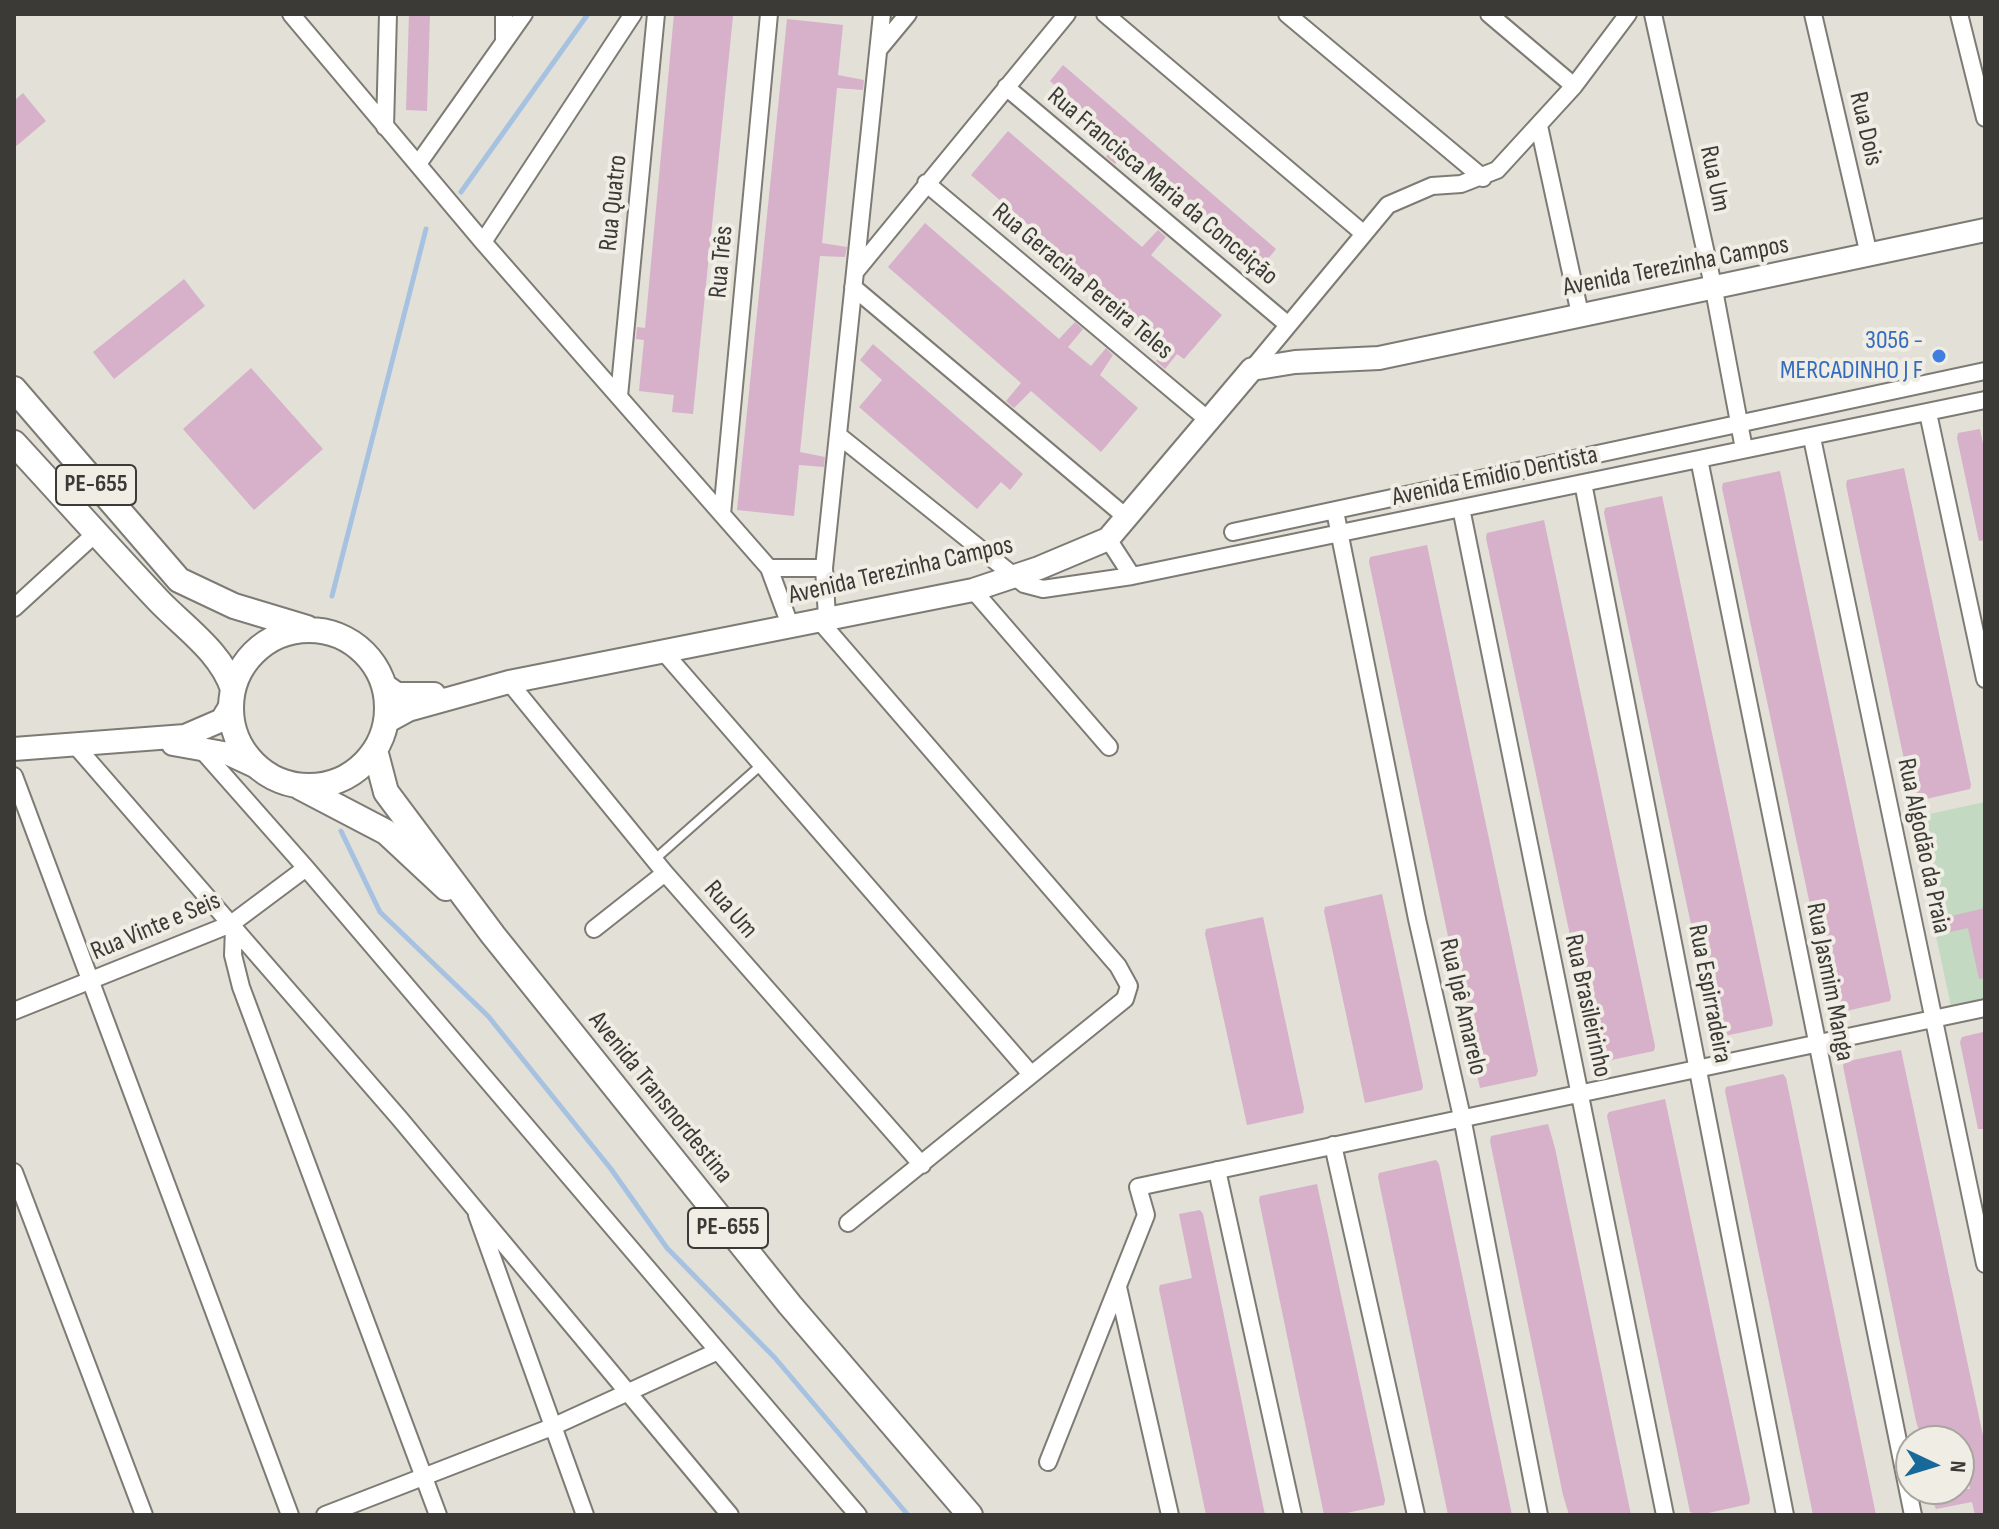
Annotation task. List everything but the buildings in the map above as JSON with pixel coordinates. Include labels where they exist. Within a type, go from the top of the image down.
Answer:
[{"type":"main road","name":"PE-655","points":[[14,389],[179,580],[234,606],[310,629]]},
{"type":"main road","name":"PE-655","points":[[14,443],[219,661],[232,697]]},
{"type":"main road","points":[[310,629],[336,634],[353,642],[372,661],[384,685],[386,722],[375,750],[354,772],[336,782],[297,786],[259,768],[239,744],[232,697],[243,667],[258,648],[279,635],[310,629]]},
{"type":"main road","name":"Avenida Transnordestina","points":[[375,750],[386,792],[416,828],[493,935],[790,1305],[970,1515]]},
{"type":"main road","name":"Avenida Transnordestina","points":[[297,786],[386,832],[493,935]]},
{"type":"street","points":[[291,14],[483,242],[769,568],[790,625]]},
{"type":"street","points":[[385,127],[388,14]]},
{"type":"street","points":[[504,14],[504,42]]},
{"type":"street","points":[[418,164],[524,14]]},
{"type":"street","points":[[483,242],[633,14]]},
{"type":"street","name":"Rua Quatro","points":[[619,396],[656,14]]},
{"type":"street","name":"Rua Três","points":[[722,514],[769,14]]},
{"type":"street","points":[[848,1223],[1125,999],[1129,992],[1126,976],[823,618],[824,568],[882,14]]},
{"type":"street","points":[[878,50],[908,14]]},
{"type":"street","points":[[854,279],[926,183],[1067,14]]},
{"type":"street","points":[[1105,14],[1363,233]]},
{"type":"street","points":[[1287,14],[1483,178]]},
{"type":"street","points":[[1489,14],[1574,86]]},
{"type":"street","points":[[1252,369],[1388,205],[1432,186],[1483,178],[1514,155],[1574,86],[1628,14]]},
{"type":"street","name":"Rua Um","points":[[1653,14],[1714,290],[1744,449]]},
{"type":"street","name":"Rua Dois","points":[[1813,14],[1869,255]]},
{"type":"street","points":[[1959,14],[1985,118]]},
{"type":"street","name":"Rua Francisca Maria da Conceição","points":[[1006,87],[1287,324]]},
{"type":"street","points":[[1539,126],[1580,314]]},
{"type":"street","name":"Rua Geracina Pereira Teles","points":[[926,183],[1207,419]]},
{"type":"street","name":"Avenida Terezinha Campos","points":[[483,689],[662,650],[973,590],[1017,576],[1108,539],[1252,369],[1295,362],[1379,358],[1580,314],[1714,290],[1985,230]]},
{"type":"street","points":[[854,279],[1126,517]]},
{"type":"street","name":"Avenida Emidio Dentista","points":[[1233,532],[1985,371]]},
{"type":"street","name":"Avenida Emidio Dentista","points":[[1017,576],[1028,586],[1043,589],[1132,576],[1985,400]]},
{"type":"street","points":[[1928,413],[1985,679]]},
{"type":"street","points":[[838,435],[1017,576]]},
{"type":"street","name":"Rua Algodão da Praia","points":[[1812,438],[1985,1264]]},
{"type":"street","name":"Rua Jasmim Manga","points":[[1699,459],[1913,1515]]},
{"type":"street","name":"Rua Espirradeira","points":[[1583,483],[1785,1515]]},
{"type":"street","name":"Rua Brasileirinho","points":[[1461,508],[1665,1515]]},
{"type":"street","name":"Rua Ipê Amarelo","points":[[1335,511],[1417,919],[1462,1117],[1539,1515]]},
{"type":"street","points":[[14,608],[96,533]]},
{"type":"street","points":[[1108,539],[1132,576]]},
{"type":"street","points":[[769,568],[824,568]]},
{"type":"street","points":[[973,590],[1109,747]]},
{"type":"street","points":[[662,650],[1030,1073]]},
{"type":"street","name":"Rua Um","points":[[509,682],[660,866],[922,1165]]},
{"type":"street","points":[[384,685],[403,695],[483,689]]},
{"type":"street","points":[[386,722],[408,710],[483,689]]},
{"type":"street","points":[[14,749],[152,741],[185,736],[222,720],[232,697]]},
{"type":"street","points":[[152,741],[229,754],[259,768]]},
{"type":"street","points":[[75,745],[476,1211],[730,1515]]},
{"type":"street","points":[[199,747],[306,868],[858,1515]]},
{"type":"street","points":[[14,776],[290,1515]]},
{"type":"street","points":[[594,929],[660,866]]},
{"type":"street","name":"Rua Vinte e Seis","points":[[14,1011],[232,926],[306,868]]},
{"type":"street","points":[[232,926],[233,955],[241,987],[438,1515]]},
{"type":"street","points":[[1048,1462],[1146,1215],[1138,1187],[1985,1008]]},
{"type":"street","points":[[1333,1145],[1416,1515]]},
{"type":"street","points":[[1217,1170],[1293,1515]]},
{"type":"street","points":[[14,1172],[144,1515]]},
{"type":"street","points":[[476,1211],[485,1245],[585,1515]]},
{"type":"street","points":[[1118,1287],[1170,1515]]},
{"type":"street","points":[[325,1515],[552,1427],[716,1352]]},
{"type":"lane","points":[[660,866],[760,766]]},
{"type":"green space","points":[[1985,802],[1985,1004],[1952,1011],[1911,818]]},
{"type":"waterway","points":[[461,192],[588,14]]},
{"type":"waterway","points":[[332,596],[426,229]]},
{"type":"waterway","points":[[341,831],[380,912],[488,1016],[611,1169],[667,1248],[775,1358],[908,1515]]},
{"type":"place","name":"3056 - MERCADINHO J F","points":[[1939,356]]}]
